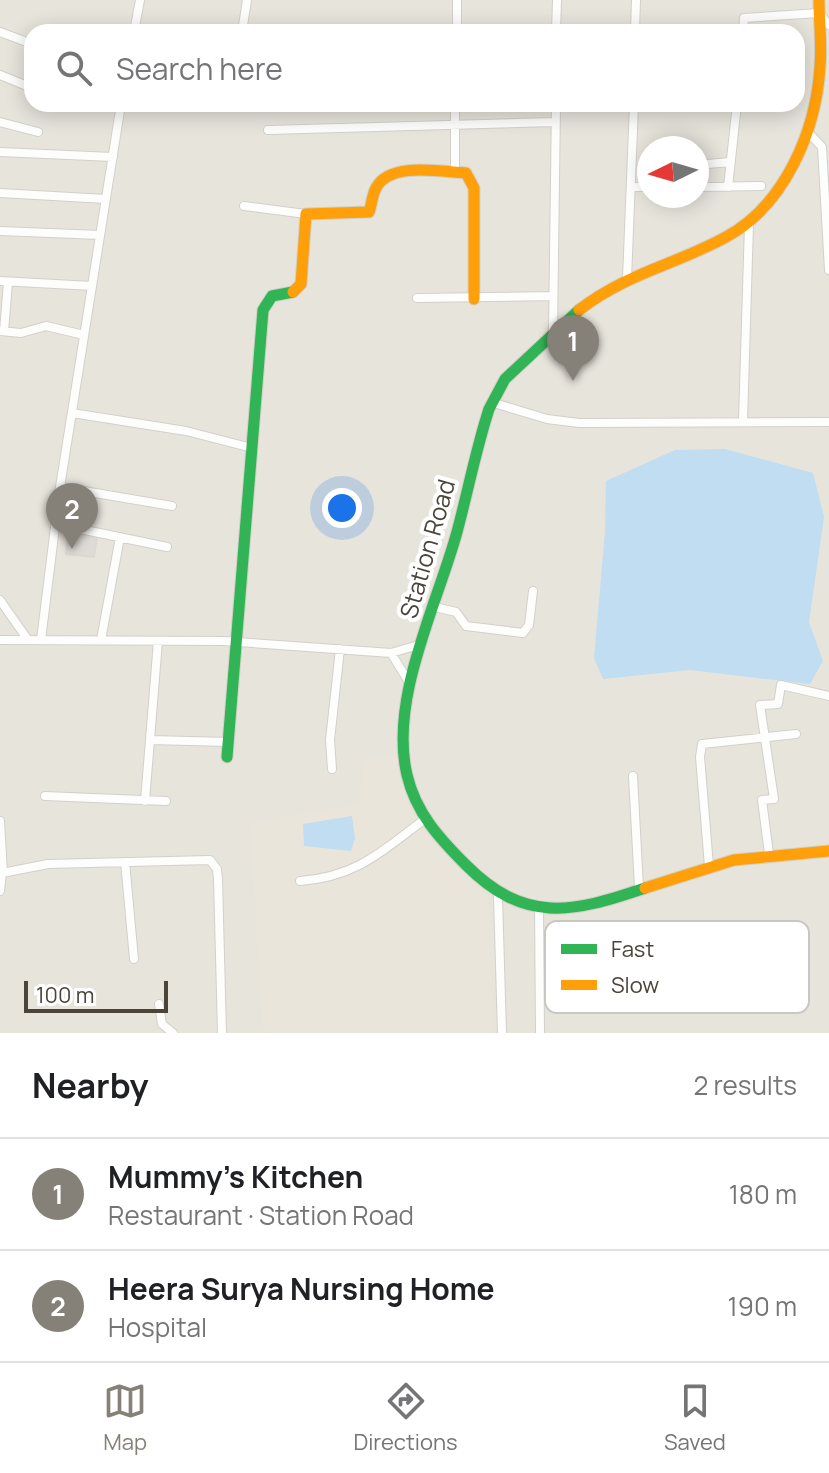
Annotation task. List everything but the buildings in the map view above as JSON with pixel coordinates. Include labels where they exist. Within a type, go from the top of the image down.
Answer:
[{"type":"street","points":[[136,24],[140,0]]},
{"type":"street","points":[[243,24],[247,0]]},
{"type":"street","points":[[457,0],[457,24]]},
{"type":"street","points":[[556,24],[557,0]]},
{"type":"street","points":[[635,24],[636,0]]},
{"type":"street","name":"Station Road","points":[[498,897],[434,834],[405,770],[405,720],[410,684],[494,403],[501,384],[553,332],[593,299],[627,279],[742,231],[773,199],[807,131],[820,79],[819,0]]},
{"type":"street","points":[[744,24],[744,18],[819,13],[829,25]]},
{"type":"street","points":[[0,32],[24,41]]},
{"type":"street","points":[[0,75],[24,85]]},
{"type":"street","points":[[41,640],[60,487],[120,112]]},
{"type":"street","points":[[454,112],[455,173]]},
{"type":"street","points":[[553,332],[556,112]]},
{"type":"street","points":[[627,279],[634,112]]},
{"type":"street","points":[[728,187],[736,112]]},
{"type":"street","points":[[0,122],[38,132]]},
{"type":"street","points":[[268,130],[555,122]]},
{"type":"street","points":[[807,131],[822,147],[826,159],[829,270]]},
{"type":"street","points":[[0,152],[113,157]]},
{"type":"street","points":[[709,164],[730,162]]},
{"type":"street","points":[[244,206],[306,214],[364,214],[372,209],[376,186],[388,177],[404,173],[466,173],[473,181],[474,299]]},
{"type":"street","points":[[709,187],[761,186]]},
{"type":"street","points":[[631,187],[637,187]]},
{"type":"street","points":[[0,193],[106,199]]},
{"type":"street","points":[[227,757],[239,642],[263,310],[272,296],[296,291],[301,284],[306,214]]},
{"type":"street","points":[[743,421],[749,224]]},
{"type":"street","points":[[0,231],[100,235]]},
{"type":"street","points":[[84,335],[46,326],[24,332],[2,331],[4,282],[92,286]]},
{"type":"street","points":[[417,298],[553,296]]},
{"type":"street","points":[[494,403],[547,419],[579,423],[829,422]]},
{"type":"street","points":[[72,413],[186,431],[252,448]]},
{"type":"street","points":[[60,487],[172,506]]},
{"type":"street","points":[[56,524],[167,547]]},
{"type":"street","points":[[101,640],[120,537]]},
{"type":"street","points":[[435,607],[456,612],[466,626],[523,633],[529,625],[533,591]]},
{"type":"street","points":[[0,600],[28,640]]},
{"type":"street","points":[[0,640],[239,642],[391,653],[422,644]]},
{"type":"street","points":[[145,801],[158,641]]},
{"type":"street","points":[[332,769],[330,740],[340,649]]},
{"type":"street","points":[[391,653],[410,684]]},
{"type":"street","points":[[769,854],[762,800],[774,799],[760,705],[778,704],[781,685],[829,696]]},
{"type":"street","points":[[709,866],[700,747],[707,742],[796,734]]},
{"type":"street","points":[[150,740],[229,742]]},
{"type":"street","points":[[633,776],[639,888]]},
{"type":"street","points":[[45,796],[166,801]]},
{"type":"street","points":[[300,881],[346,874],[368,863],[425,819]]},
{"type":"street","points":[[0,821],[3,873],[0,891]]},
{"type":"street","points":[[502,1033],[498,897],[539,907],[574,907],[709,866],[769,854],[829,851]]},
{"type":"street","points":[[3,873],[45,864],[204,859],[215,863],[222,1033]]},
{"type":"street","points":[[125,862],[134,959]]},
{"type":"street","points":[[539,907],[540,1033]]},
{"type":"street","points":[[159,1004],[162,1024],[173,1033]]},
{"type":"shaded area","points":[[0,0],[829,0],[829,1033],[0,1033]]},
{"type":"shaded area","points":[[396,755],[401,786],[420,831],[488,897],[493,1033],[263,1033],[250,823],[360,804],[363,758]]},
{"type":"water","points":[[725,449],[813,473],[824,517],[809,622],[823,661],[810,684],[690,670],[603,679],[594,658],[605,532],[606,481],[675,450]]},
{"type":"water","points":[[352,816],[355,838],[351,851],[304,846],[303,824]]},
{"type":"traffic: fast","points":[[227,757],[263,310],[272,296],[293,292]]},
{"type":"traffic: fast","points":[[579,310],[505,379],[489,409],[457,532],[418,652],[404,715],[403,746],[411,789],[430,824],[466,865],[509,897],[529,905],[572,907],[645,888]]},
{"type":"traffic: slow","points":[[579,310],[616,286],[726,237],[747,223],[781,186],[794,164],[812,116],[821,59],[819,0]]},
{"type":"traffic: slow","points":[[293,292],[301,284],[306,214],[369,212],[375,191],[383,180],[404,171],[431,170],[466,173],[474,188],[474,299]]},
{"type":"traffic: slow","points":[[645,888],[734,860],[829,851]]},
{"type":"place","name":"Mummy's Kitchen","points":[[573,381]]},
{"type":"place","name":"Heera Surya Nursing Home","points":[[72,549]]}]
